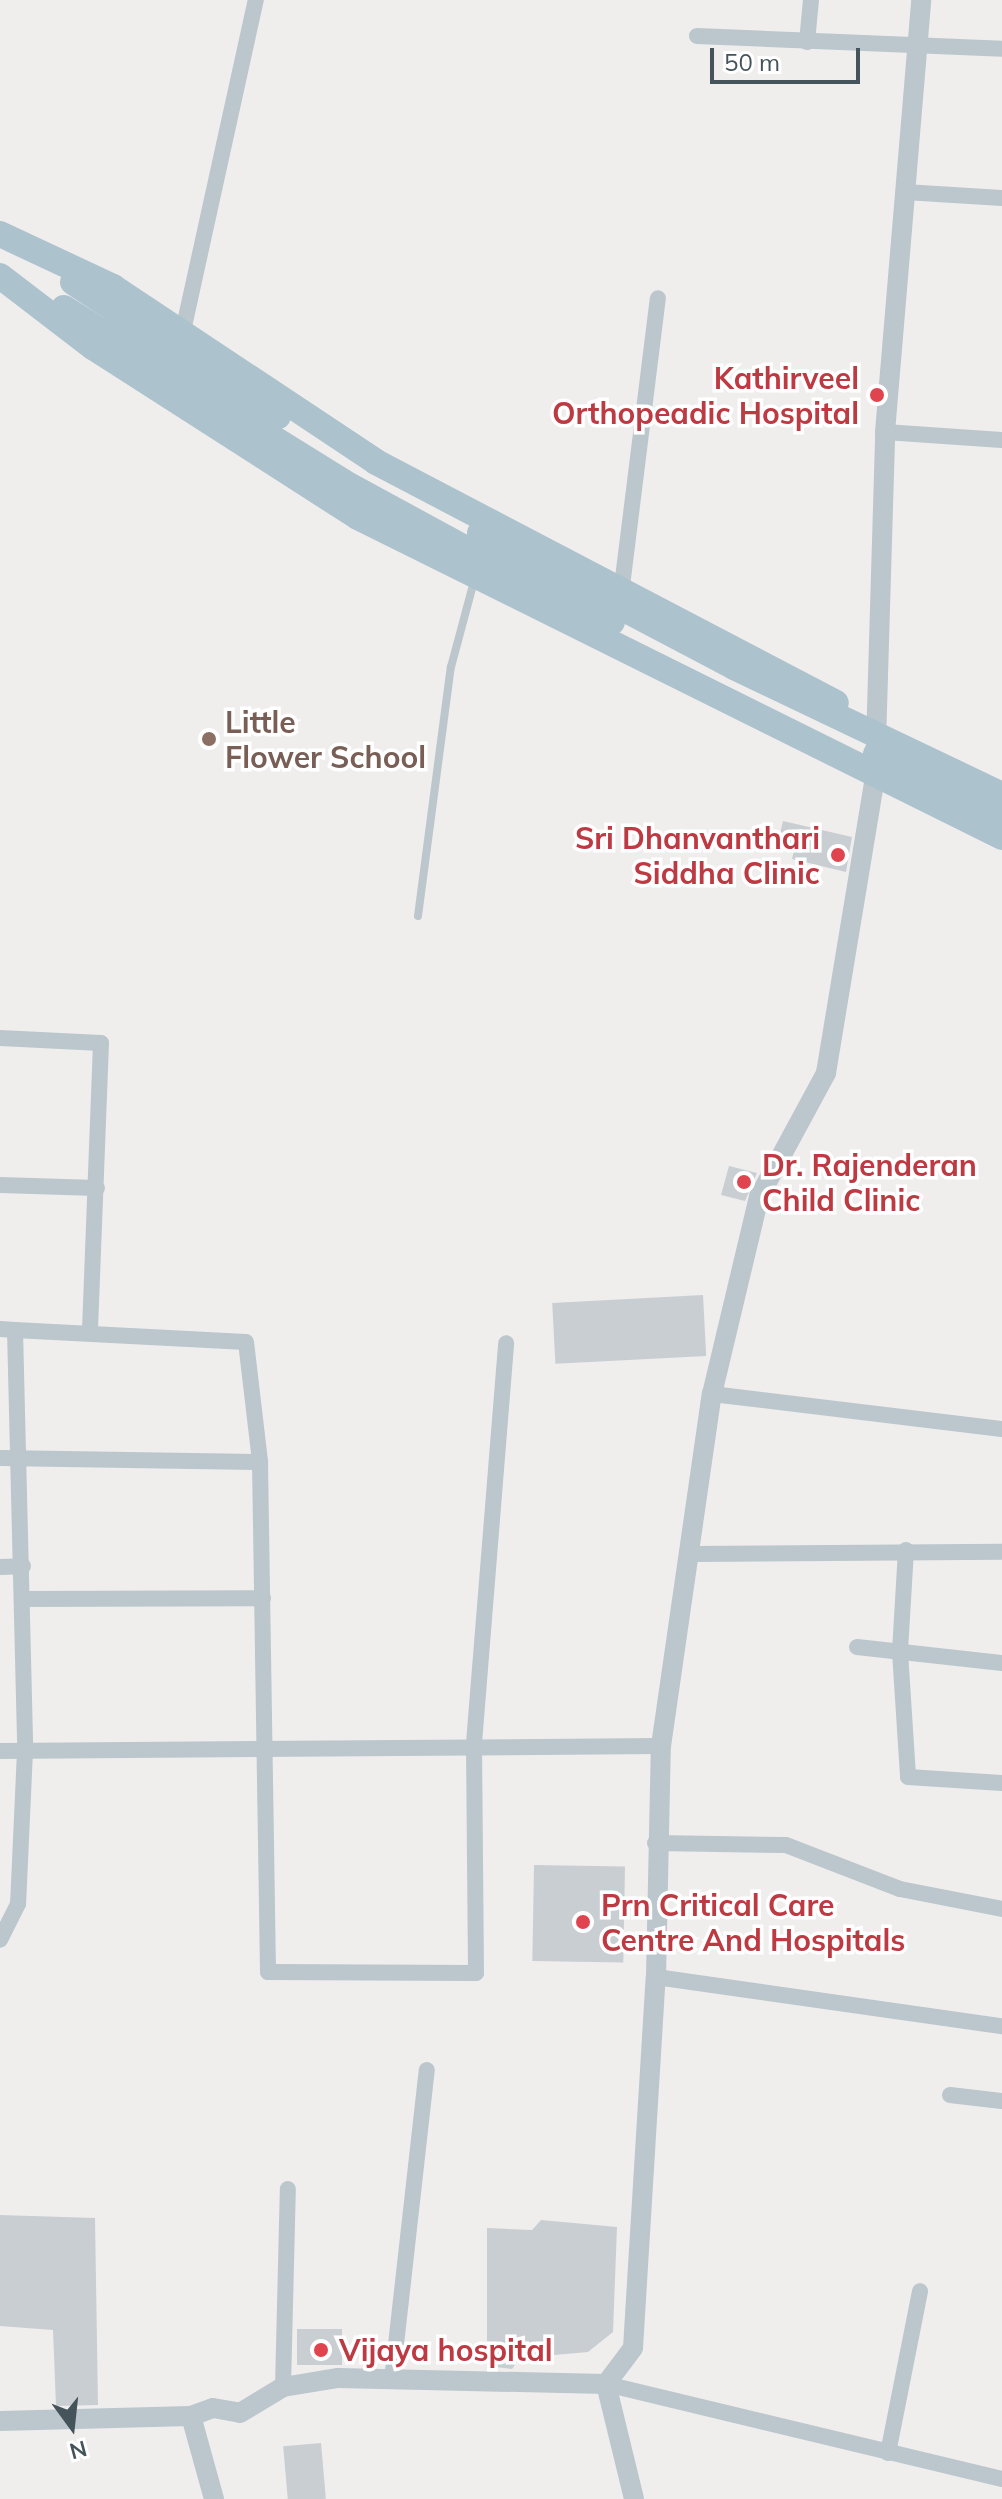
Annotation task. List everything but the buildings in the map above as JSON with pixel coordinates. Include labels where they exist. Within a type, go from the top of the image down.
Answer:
[{"type":"main road","points":[[7,237],[113,287],[376,462],[622,586],[880,727],[1002,781]]},
{"type":"main road","points":[[7,237],[138,328],[361,468],[734,667],[1002,795]]},
{"type":"main road","points":[[0,274],[93,347],[358,517],[875,777],[1002,837]]},
{"type":"main road","points":[[0,274],[134,346],[407,519],[1002,816]]},
{"type":"street","points":[[183,331],[256,0]]},
{"type":"street","points":[[807,42],[811,0]]},
{"type":"street","points":[[606,2384],[633,2348],[656,1977],[655,1843],[661,1746],[712,1394],[759,1197],[826,1073],[875,777],[880,727],[885,432],[921,0]]},
{"type":"street","points":[[697,36],[917,49],[1002,49]]},
{"type":"street","points":[[905,192],[1002,198]]},
{"type":"street","points":[[622,586],[658,298]]},
{"type":"street","points":[[885,432],[1002,440]]},
{"type":"street","points":[[0,1038],[101,1043],[90,1333]]},
{"type":"street","points":[[0,1185],[97,1188]]},
{"type":"street","points":[[0,1940],[18,1904],[25,1751],[23,1566],[7,1330],[246,1342],[260,1462],[268,1972],[476,1973],[474,1743],[506,1343]]},
{"type":"street","points":[[712,1394],[1002,1429]]},
{"type":"street","points":[[0,1458],[260,1462]]},
{"type":"street","points":[[691,1554],[906,1550],[1002,1552]]},
{"type":"street","points":[[906,1550],[900,1652],[908,1777],[1002,1783]]},
{"type":"street","points":[[0,1567],[23,1566]]},
{"type":"street","points":[[23,1599],[263,1598]]},
{"type":"street","points":[[857,1647],[1002,1663]]},
{"type":"street","points":[[0,1751],[474,1743],[661,1746]]},
{"type":"street","points":[[655,1843],[786,1845],[900,1889],[1002,1909]]},
{"type":"street","points":[[656,1977],[1002,2026]]},
{"type":"street","points":[[392,2380],[427,2070]]},
{"type":"street","points":[[950,2095],[1002,2101]]},
{"type":"street","points":[[283,2387],[288,2189]]},
{"type":"street","points":[[888,2453],[920,2291]]},
{"type":"street","points":[[0,2421],[191,2416],[213,2408],[240,2413],[283,2387],[338,2378],[606,2384],[1002,2479]]},
{"type":"street","points":[[606,2384],[634,2499]]},
{"type":"street","points":[[191,2416],[214,2499]]},
{"type":"lane","points":[[418,916],[451,667],[475,576]]},
{"type":"place","name":"Kathirveel Orthopeadic Hospital","points":[[877,395]]},
{"type":"place","name":"Little Flower School","points":[[209,739]]},
{"type":"place","name":"Sri Dhanvanthari Siddha Clinic","points":[[838,855]]},
{"type":"place","name":"Dr. Rajenderan Child Clinic","points":[[744,1182]]},
{"type":"place","name":"Prn Critical Care Centre And Hospitals","points":[[583,1922]]},
{"type":"place","name":"Vijaya hospital","points":[[321,2350]]}]
